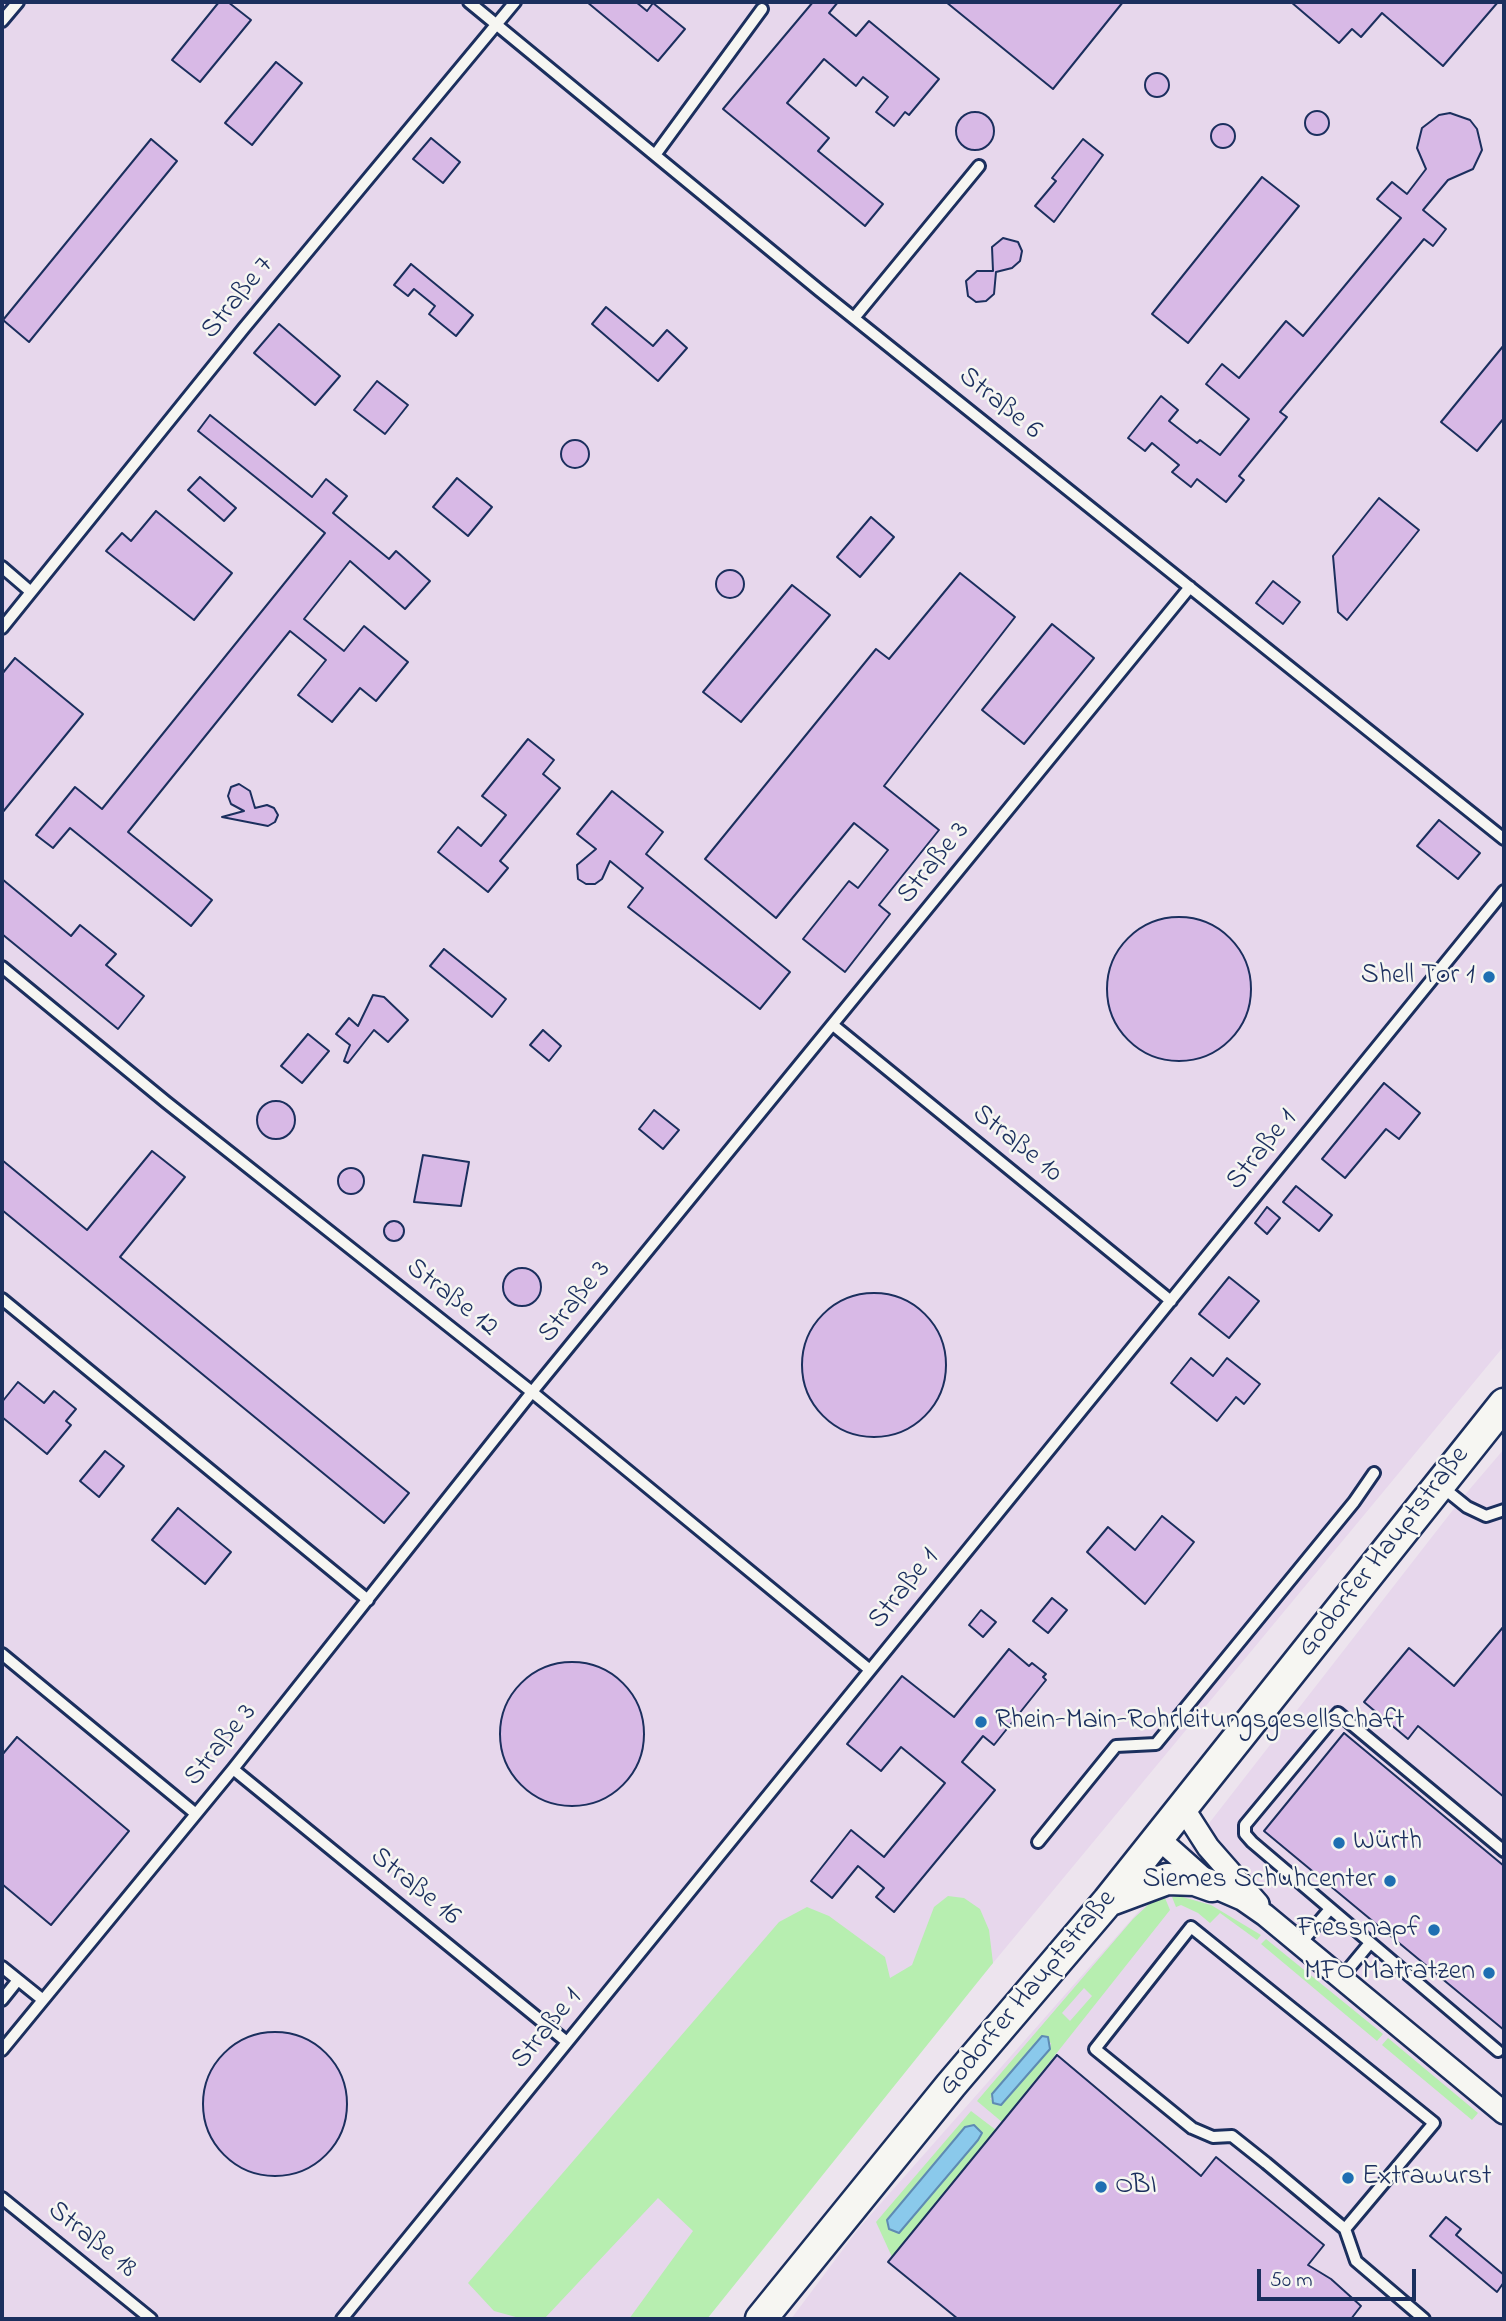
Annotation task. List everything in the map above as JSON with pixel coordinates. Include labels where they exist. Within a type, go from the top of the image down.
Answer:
[{"type":"main road","name":"Godorfer Hauptstraße","points":[[761,2319],[942,2095],[1108,1901],[1504,1404]]},
{"type":"main road","points":[[1108,1901],[1167,1880],[1195,1880],[1212,1886]]},
{"type":"street","points":[[1183,1808],[1208,1847],[1249,1890],[1265,1914]]},
{"type":"street","points":[[1158,1838],[1212,1886],[1242,1899],[1265,1914],[1504,2113]]},
{"type":"lane","points":[[2,21],[18,2]]},
{"type":"lane","name":"Straße 6","points":[[470,2],[854,318],[1504,839]]},
{"type":"lane","name":"Straße 7","points":[[2,628],[236,338],[514,2]]},
{"type":"lane","points":[[656,155],[762,9]]},
{"type":"lane","points":[[854,318],[979,166]]},
{"type":"lane","points":[[2,567],[31,592]]},
{"type":"lane","name":"Straße 3","points":[[2,2050],[197,1814],[532,1392],[1190,587]]},
{"type":"lane","name":"Straße 1","points":[[342,2319],[1504,891]]},
{"type":"lane","name":"Straße 12","points":[[2,967],[152,1091],[532,1392],[870,1670]]},
{"type":"lane","name":"Straße 10","points":[[833,1026],[1171,1301]]},
{"type":"lane","points":[[2,1299],[368,1600]]},
{"type":"lane","points":[[1038,1842],[1116,1746],[1156,1744],[1354,1502],[1374,1473]]},
{"type":"lane","points":[[1438,1484],[1467,1507],[1486,1516],[1504,1510]]},
{"type":"lane","points":[[2,1654],[197,1814]]},
{"type":"lane","points":[[1498,2051],[1252,1842],[1245,1834],[1245,1825],[1338,1713],[1504,1851]]},
{"type":"lane","name":"Straße 16","points":[[233,1769],[567,2042]]},
{"type":"lane","points":[[1300,1944],[1330,1909]]},
{"type":"lane","points":[[1345,2229],[1434,2123],[1191,1927],[1094,2049],[1192,2128],[1213,2137],[1232,2136],[1345,2229],[1356,2261],[1424,2319]]},
{"type":"lane","points":[[1341,1978],[1370,1943]]},
{"type":"lane","points":[[2,1967],[43,2000]]},
{"type":"lane","points":[[2,2000],[18,1980]]},
{"type":"lane","name":"Straße 18","points":[[2,2198],[151,2319]]},
{"type":"shaded area","points":[[2,2],[1504,2],[1504,1346],[993,1963],[691,2319],[2,2319]]},
{"type":"shaded area","points":[[1504,1449],[1504,2319],[791,2319],[859,2228],[1154,1894],[1463,1497]]},
{"type":"green space","points":[[948,1896],[964,1898],[980,1909],[989,1930],[993,1963],[707,2319],[629,2319],[693,2231],[658,2198],[544,2319],[523,2319],[494,2311],[468,2283],[779,1922],[807,1907],[829,1916],[885,1957],[890,1978],[912,1965],[934,1907]]},
{"type":"green space","points":[[1179,1896],[1211,1905],[1261,1935],[1257,1940],[1220,1913],[1210,1923],[1198,1913],[1181,1905],[1176,1907],[1172,1897]]},
{"type":"green space","points":[[1165,1898],[1170,1910],[1002,2122],[977,2101],[1133,1919],[1149,1904]],"holes":[[[1084,1988],[1092,1996],[1070,2021],[1062,2013]],[[1039,2039],[1051,2043],[1050,2049],[1001,2105],[990,2099]]]},
{"type":"green space","points":[[1266,1939],[1383,2034],[1377,2041],[1261,1944]]},
{"type":"green space","points":[[1388,2038],[1478,2113],[1472,2120],[1382,2045]]},
{"type":"green space","points":[[971,2111],[996,2130],[892,2257],[876,2222]]},
{"type":"water","points":[[1042,2036],[1048,2037],[1050,2049],[1001,2105],[993,2103],[992,2094]]},
{"type":"water","points":[[974,2125],[982,2133],[978,2140],[899,2233],[889,2229],[887,2220],[965,2127]]},
{"type":"building","points":[[219,2],[228,2],[251,20],[200,82],[172,60]]},
{"type":"building","points":[[587,2],[636,2],[647,11],[653,3],[685,29],[658,61]]},
{"type":"building","points":[[813,2],[838,2],[829,13],[856,36],[869,21],[939,79],[909,115],[905,112],[894,126],[876,112],[888,97],[863,77],[856,86],[824,59],[787,103],[829,138],[818,151],[883,204],[865,226],[723,109]]},
{"type":"building","points":[[946,2],[1123,2],[1053,89]]},
{"type":"building","points":[[1291,2],[1498,2],[1443,66],[1382,13],[1361,37],[1352,29],[1339,43]]},
{"type":"building","points":[[276,62],[302,83],[252,145],[225,123]]},
{"type":"building","points":[[1157,73],[1168,80],[1169,85],[1162,96],[1157,97],[1146,90],[1145,85],[1152,74]]},
{"type":"building","points":[[1317,111],[1326,114],[1329,123],[1326,132],[1317,135],[1308,132],[1305,123],[1308,114]]},
{"type":"building","points":[[975,112],[988,118],[994,131],[988,144],[975,150],[962,144],[956,131],[962,118]]},
{"type":"building","points":[[1450,113],[1470,120],[1477,129],[1482,150],[1473,169],[1448,180],[1423,210],[1446,229],[1433,246],[1424,239],[1280,412],[1287,417],[1239,476],[1244,480],[1226,502],[1197,479],[1191,487],[1172,472],[1179,465],[1152,443],[1145,451],[1128,438],[1161,396],[1178,410],[1169,421],[1197,443],[1200,440],[1220,455],[1249,419],[1206,384],[1222,364],[1239,378],[1286,321],[1303,336],[1401,218],[1377,199],[1392,182],[1407,194],[1426,169],[1417,148],[1422,128],[1439,115]]},
{"type":"building","points":[[1223,124],[1232,127],[1235,136],[1232,145],[1223,148],[1214,145],[1211,136],[1214,127]]},
{"type":"building","points":[[431,138],[460,162],[443,183],[413,159]]},
{"type":"building","points":[[151,139],[177,161],[29,342],[3,320]]},
{"type":"building","points":[[1083,139],[1103,155],[1054,222],[1035,206],[1056,181],[1052,178]]},
{"type":"building","points":[[1262,177],[1299,206],[1188,343],[1152,314]]},
{"type":"building","points":[[1003,238],[1018,242],[1022,251],[1020,261],[1012,268],[996,272],[994,294],[986,301],[976,302],[968,296],[966,281],[977,271],[993,271],[992,247]]},
{"type":"building","points":[[411,264],[473,315],[456,336],[429,314],[435,306],[414,289],[408,296],[394,285]]},
{"type":"building","points":[[606,307],[653,346],[667,330],[687,348],[658,381],[592,324]]},
{"type":"building","points":[[279,324],[340,376],[315,405],[254,353]]},
{"type":"building","points":[[1504,345],[1504,418],[1477,451],[1441,422]]},
{"type":"building","points":[[377,381],[408,405],[385,434],[354,410]]},
{"type":"building","points":[[210,415],[312,497],[326,479],[347,496],[333,513],[389,559],[396,551],[430,581],[405,609],[350,561],[304,619],[344,651],[364,626],[408,662],[376,701],[360,688],[332,722],[298,695],[326,660],[290,631],[128,832],[212,900],[191,926],[70,828],[53,848],[36,835],[75,787],[102,809],[325,533],[198,431]]},
{"type":"building","points":[[575,440],[585,444],[589,454],[585,464],[575,468],[565,464],[561,454],[565,444]]},
{"type":"building","points":[[200,477],[236,508],[224,521],[188,490]]},
{"type":"building","points":[[457,478],[492,507],[468,536],[433,507]]},
{"type":"building","points":[[1379,498],[1419,530],[1347,620],[1338,612],[1333,556]]},
{"type":"building","points":[[156,511],[232,573],[194,620],[106,551],[122,533],[131,541]]},
{"type":"building","points":[[871,517],[894,537],[860,577],[837,557]]},
{"type":"building","points":[[730,570],[740,574],[744,584],[740,594],[730,598],[720,594],[716,584],[720,574]]},
{"type":"building","points":[[960,573],[1015,617],[884,786],[939,830],[879,905],[890,914],[845,972],[803,939],[849,881],[858,888],[888,850],[854,823],[776,918],[705,859],[876,649],[889,659]]},
{"type":"building","points":[[1273,581],[1300,602],[1283,624],[1256,603]]},
{"type":"building","points":[[792,585],[830,615],[741,722],[703,692]]},
{"type":"building","points":[[1052,624],[1094,658],[1024,744],[982,710]]},
{"type":"building","points":[[15,658],[83,714],[2,813],[2,674]]},
{"type":"building","points":[[528,739],[554,760],[543,774],[560,788],[500,861],[508,868],[488,892],[438,852],[458,827],[481,846],[506,815],[482,796]]},
{"type":"building","points":[[239,784],[250,791],[255,808],[267,805],[274,808],[278,815],[275,822],[268,826],[222,817],[244,811],[231,804],[228,796],[231,787]]},
{"type":"building","points":[[612,791],[663,832],[646,854],[790,972],[760,1009],[628,907],[643,888],[610,861],[602,879],[595,884],[586,884],[578,879],[577,865],[596,849],[577,834]]},
{"type":"building","points":[[1439,820],[1480,853],[1458,879],[1417,846]]},
{"type":"building","points":[[2,879],[71,936],[80,925],[116,954],[106,965],[144,996],[118,1029],[2,934]]},
{"type":"building","points":[[1179,917],[1207,922],[1230,938],[1246,961],[1251,989],[1246,1017],[1230,1040],[1207,1056],[1179,1061],[1151,1056],[1128,1040],[1112,1017],[1107,989],[1112,961],[1128,938],[1151,922]]},
{"type":"building","points":[[444,949],[506,999],[492,1017],[430,966]]},
{"type":"building","points":[[373,995],[384,997],[408,1020],[388,1042],[374,1030],[348,1063],[344,1061],[350,1045],[336,1034],[349,1018],[358,1026]]},
{"type":"building","points":[[543,1030],[561,1046],[549,1061],[530,1045]]},
{"type":"building","points":[[308,1034],[329,1051],[302,1083],[281,1066]]},
{"type":"building","points":[[1384,1083],[1420,1113],[1399,1139],[1386,1129],[1345,1178],[1322,1159]]},
{"type":"building","points":[[276,1101],[289,1107],[295,1120],[289,1133],[276,1139],[263,1133],[257,1120],[263,1107]]},
{"type":"building","points":[[654,1110],[679,1130],[663,1149],[639,1129]]},
{"type":"building","points":[[152,1151],[185,1177],[120,1257],[409,1493],[384,1523],[2,1210],[2,1160],[87,1230]]},
{"type":"building","points":[[423,1155],[469,1162],[461,1206],[414,1202]]},
{"type":"building","points":[[351,1168],[360,1172],[364,1181],[360,1190],[351,1194],[342,1190],[338,1181],[342,1172]]},
{"type":"building","points":[[1296,1186],[1332,1215],[1319,1231],[1283,1202]]},
{"type":"building","points":[[1267,1207],[1280,1218],[1267,1234],[1255,1223]]},
{"type":"building","points":[[394,1221],[401,1224],[404,1231],[401,1238],[394,1241],[387,1238],[384,1231],[387,1224]]},
{"type":"building","points":[[522,1268],[535,1274],[541,1287],[535,1300],[522,1306],[509,1300],[503,1287],[509,1274]]},
{"type":"building","points":[[1229,1277],[1259,1301],[1229,1338],[1199,1314]]},
{"type":"building","points":[[874,1293],[902,1298],[925,1314],[941,1337],[946,1365],[941,1393],[925,1416],[902,1432],[874,1437],[846,1432],[823,1416],[807,1393],[802,1365],[807,1337],[823,1314],[846,1298]]},
{"type":"building","points":[[1191,1358],[1213,1376],[1227,1358],[1260,1384],[1244,1404],[1236,1397],[1217,1421],[1171,1383]]},
{"type":"building","points":[[18,1382],[44,1403],[54,1391],[76,1409],[66,1421],[71,1425],[47,1454],[2,1417],[2,1402]]},
{"type":"building","points":[[105,1451],[124,1466],[99,1497],[80,1481]]},
{"type":"building","points":[[178,1508],[231,1552],[205,1584],[152,1540]]},
{"type":"building","points":[[1162,1516],[1194,1542],[1145,1604],[1087,1552],[1108,1527],[1135,1550]]},
{"type":"building","points":[[1052,1598],[1067,1610],[1048,1633],[1033,1621]]},
{"type":"building","points":[[981,1610],[996,1622],[983,1637],[969,1625]]},
{"type":"building","points":[[1504,1626],[1504,1797],[1418,1726],[1408,1739],[1364,1702],[1409,1648],[1454,1686]]},
{"type":"building","points":[[1009,1649],[1029,1666],[1032,1663],[1046,1674],[1043,1677],[1046,1680],[994,1745],[983,1736],[962,1762],[995,1790],[894,1912],[876,1897],[884,1888],[858,1866],[832,1898],[811,1881],[851,1830],[884,1857],[945,1783],[901,1747],[881,1771],[847,1744],[902,1676],[954,1717]]},
{"type":"building","points":[[572,1662],[600,1667],[623,1683],[639,1706],[644,1734],[639,1762],[623,1785],[600,1801],[572,1806],[544,1801],[521,1785],[505,1762],[500,1734],[505,1706],[521,1683],[544,1667]]},
{"type":"building","points":[[1344,1733],[1504,1866],[1504,2030],[1264,1831]]},
{"type":"building","points":[[17,1737],[129,1831],[51,1925],[2,1884],[2,1755]]},
{"type":"building","points":[[275,2032],[303,2037],[326,2053],[342,2076],[347,2104],[342,2132],[326,2155],[303,2171],[275,2176],[247,2171],[224,2155],[208,2132],[203,2104],[208,2076],[224,2053],[247,2037]]},
{"type":"building","name":"OBI","points":[[1057,2055],[1201,2176],[1216,2157],[1324,2245],[1308,2265],[1331,2279],[1361,2306],[1351,2319],[958,2319],[888,2262]]},
{"type":"building","points":[[1446,2217],[1461,2229],[1456,2235],[1504,2275],[1504,2282],[1497,2292],[1430,2236]]},
{"type":"place","name":"Shell Tor 1","points":[[1489,977]]},
{"type":"place","name":"Rhein-Main-Rohrleitungsgesellschaft","points":[[981,1722]]},
{"type":"place","name":"Würth","points":[[1339,1843]]},
{"type":"place","name":"Siemes Schuhcenter","points":[[1390,1881]]},
{"type":"place","name":"Fressnapf","points":[[1434,1930]]},
{"type":"place","name":"MFO Matratzen","points":[[1489,1973]]},
{"type":"place","name":"Extrawurst","points":[[1348,2178]]},
{"type":"place","name":"OBI","points":[[1101,2187]]}]
